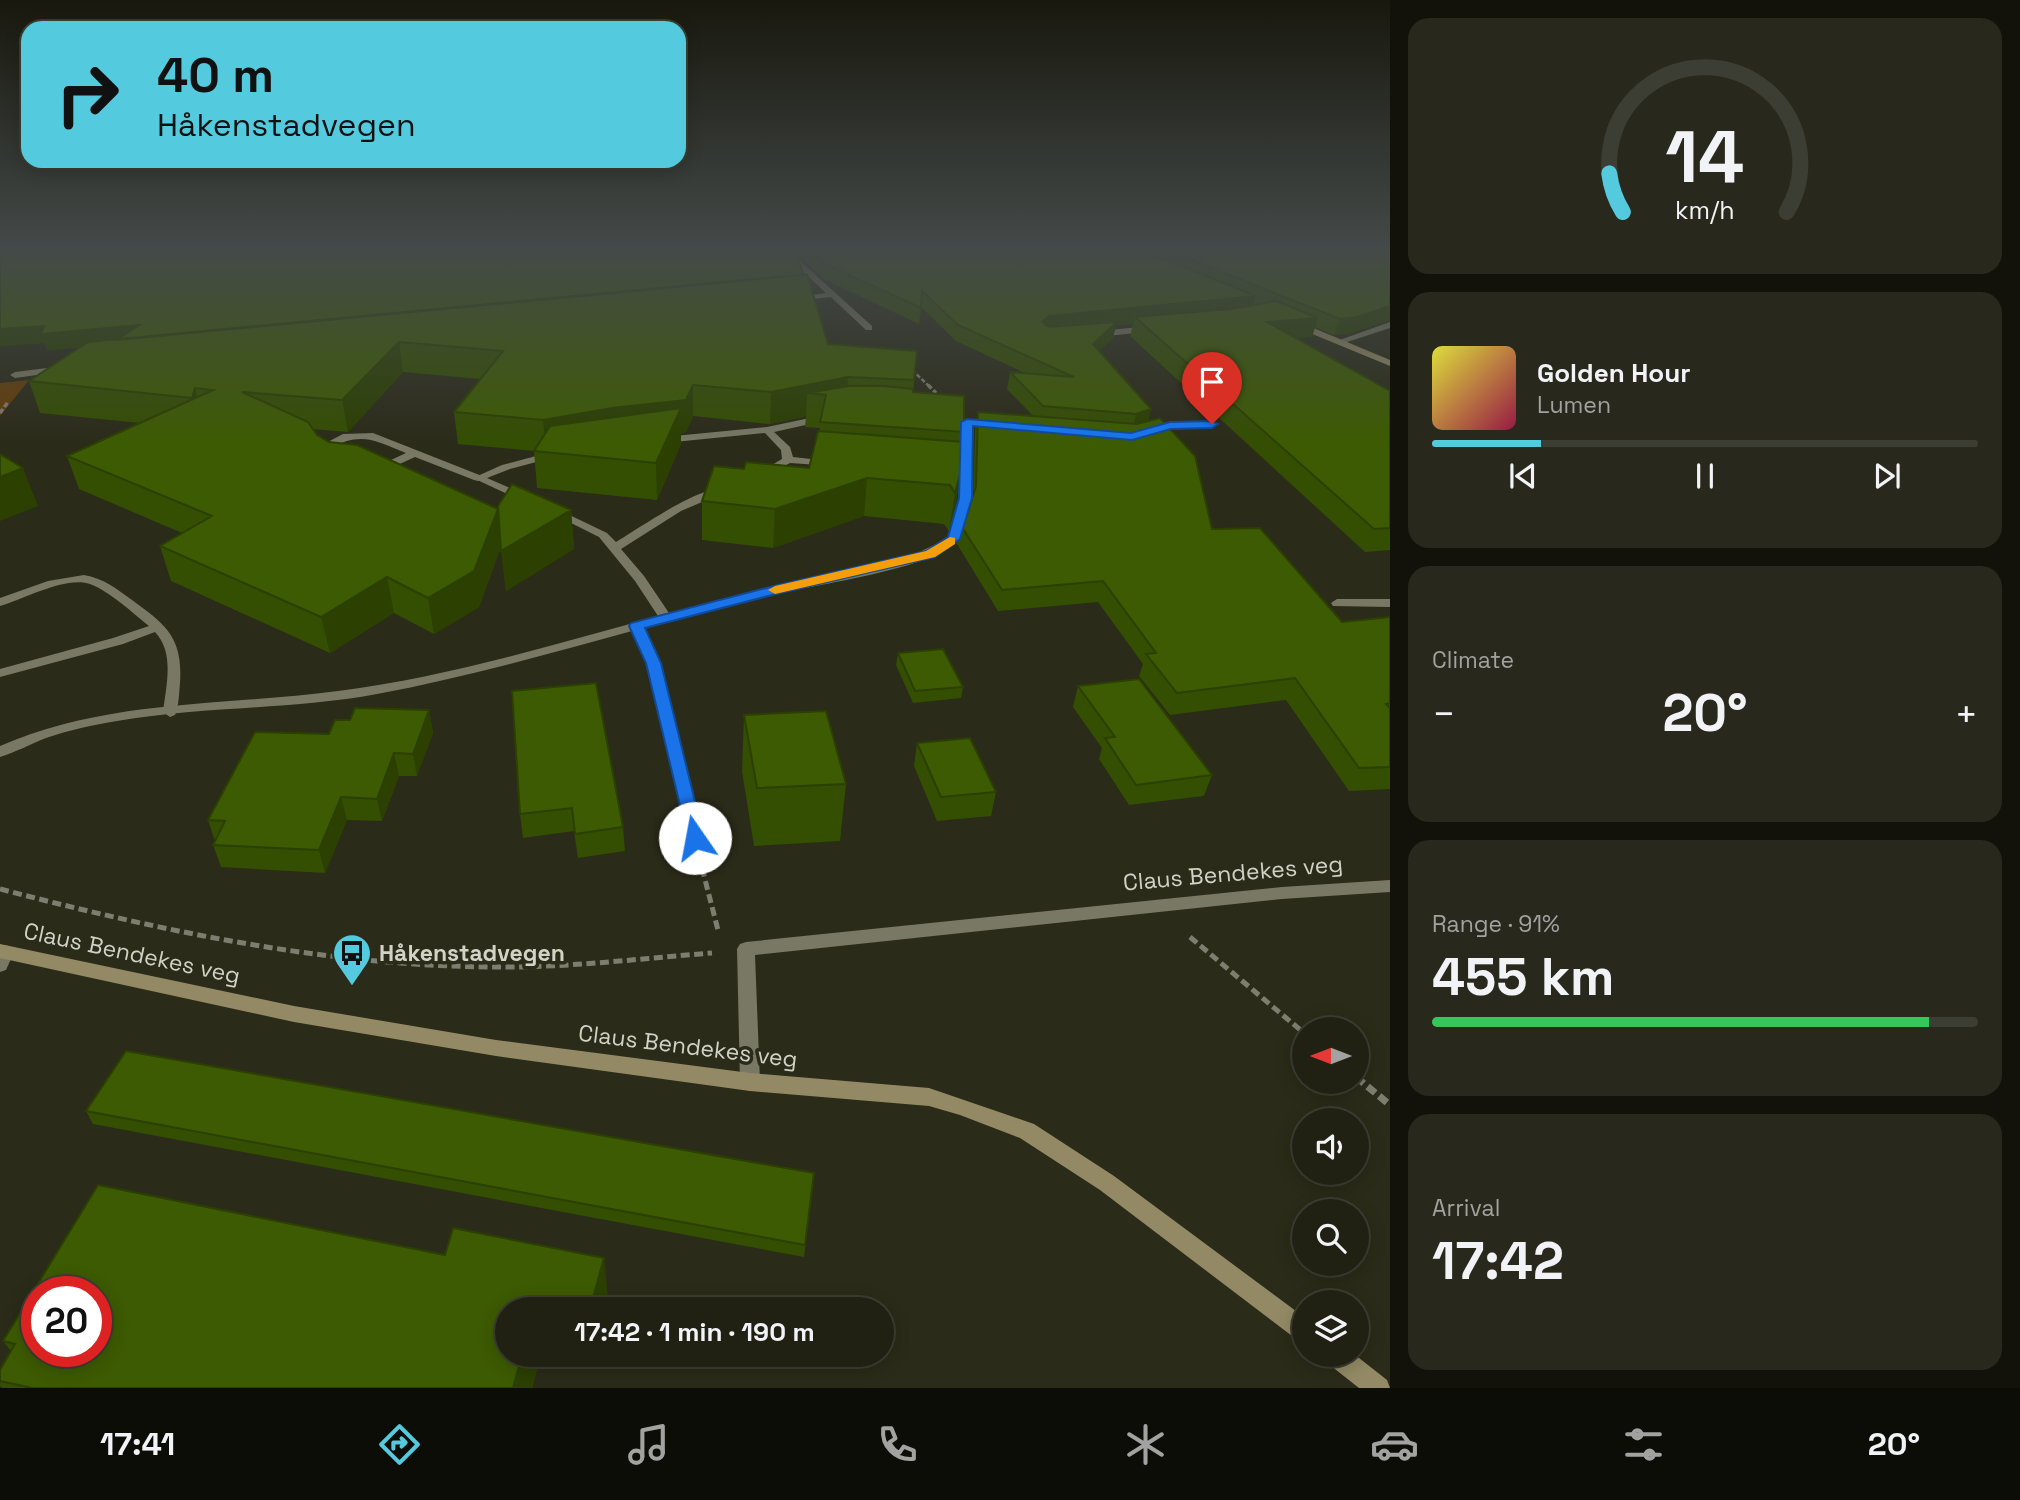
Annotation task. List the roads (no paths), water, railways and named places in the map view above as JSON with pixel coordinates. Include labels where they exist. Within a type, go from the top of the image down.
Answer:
[{"type":"street","points":[[854,315],[869,328]]},
{"type":"street","points":[[1291,323],[1390,363]]},
{"type":"street","points":[[1338,342],[1390,325]]},
{"type":"street","points":[[1087,334],[1156,328]]},
{"type":"street","points":[[15,375],[68,369]]},
{"type":"street","points":[[653,441],[767,430],[840,416]]},
{"type":"street","points":[[940,420],[981,423]]},
{"type":"street","points":[[0,752],[40,735],[82,723],[122,716],[371,690],[465,671],[666,618],[931,554],[954,539],[965,498],[967,422]]},
{"type":"street","points":[[1139,434],[1170,426],[1212,424]]},
{"type":"street","points":[[767,430],[786,449],[788,460]]},
{"type":"street","points":[[336,467],[326,462],[322,454],[324,448],[343,437],[373,436],[543,506],[603,535],[640,579],[666,618]]},
{"type":"street","points":[[478,478],[506,467],[567,452]]},
{"type":"street","points":[[366,473],[374,472],[414,453]]},
{"type":"street","points":[[756,479],[788,460],[843,465]]},
{"type":"street","points":[[953,473],[966,474]]},
{"type":"street","points":[[615,548],[677,509],[735,486]]},
{"type":"street","points":[[0,602],[65,582],[95,581],[160,626],[174,648],[175,668],[170,712]]},
{"type":"street","points":[[1337,603],[1390,603]]},
{"type":"street","points":[[0,673],[118,641],[160,626]]},
{"type":"street","points":[[637,626],[654,663],[695,838]]},
{"type":"street","name":"Claus Bendekes veg","points":[[750,1082],[746,949],[1286,893],[1390,886]]},
{"type":"street","name":"Claus Bendekes veg","points":[[2,956],[294,1014],[496,1048],[750,1082],[929,1097],[1027,1131],[1107,1183],[1292,1322]]},
{"type":"street","points":[[1351,1367],[1379,1388]]},
{"type":"place","name":"Håkenstadvegen","points":[[352,987]]}]
